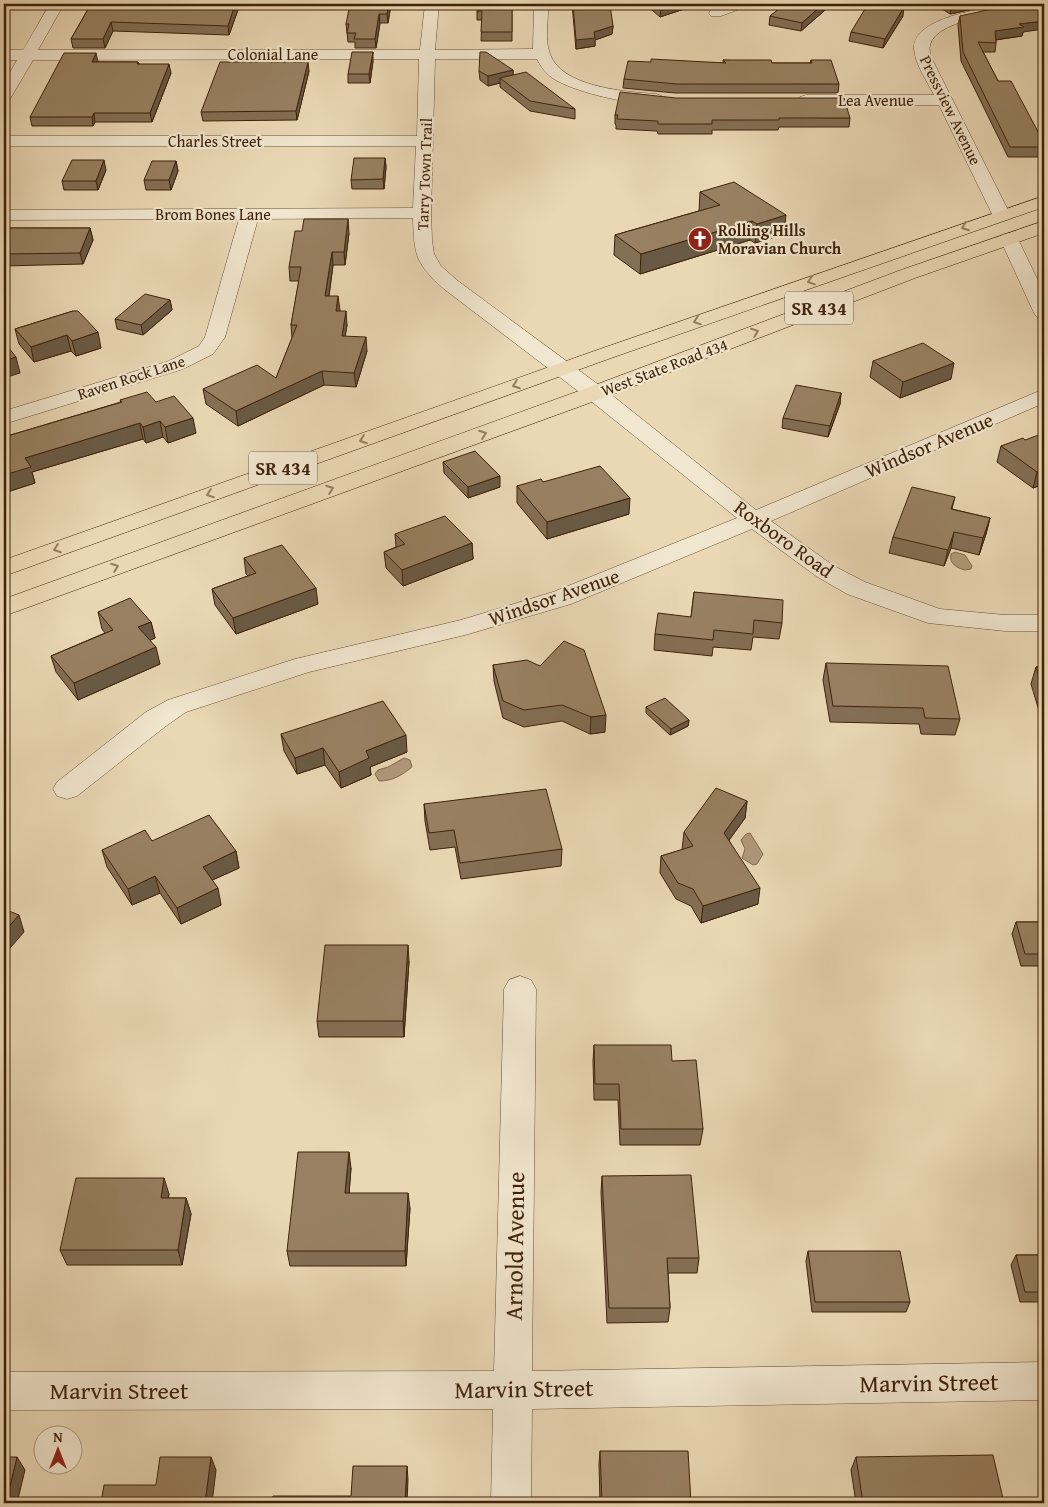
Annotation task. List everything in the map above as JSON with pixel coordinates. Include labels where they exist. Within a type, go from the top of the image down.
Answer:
[{"type":"main road","name":"SR 434","points":[[4,568],[562,369],[1002,214],[1044,201]]},
{"type":"main road","points":[[908,274],[928,258],[985,237],[1004,224],[1002,214]]},
{"type":"main road","name":"West State Road 434","points":[[4,608],[595,393],[908,274],[1044,228]]},
{"type":"street","points":[[4,96],[55,4]]},
{"type":"street","name":"Tarry Town Trail","points":[[432,4],[427,54],[422,213],[422,240],[425,254],[433,268],[451,285],[562,369]]},
{"type":"street","points":[[541,4],[542,54],[546,63],[554,71],[581,86],[602,93],[675,100]]},
{"type":"street","points":[[716,13],[740,4]]},
{"type":"street","name":"Pressview Avenue","points":[[1002,214],[944,100],[921,46],[924,39],[932,31],[947,23],[968,16],[1044,5]]},
{"type":"street","name":"Colonial Lane","points":[[4,55],[542,54]]},
{"type":"street","name":"Lea Avenue","points":[[795,100],[944,100]]},
{"type":"street","name":"Charles Street","points":[[4,141],[425,141]]},
{"type":"street","name":"Brom Bones Lane","points":[[4,215],[422,213]]},
{"type":"street","name":"Raven Rock Lane","points":[[4,418],[176,365],[206,350],[215,337],[250,214]]},
{"type":"street","points":[[1009,239],[1044,313]]},
{"type":"street","name":"Roxboro Road","points":[[562,369],[595,393],[754,520],[825,571],[856,588],[938,617],[1005,623],[1044,623]]},
{"type":"street","name":"Windsor Avenue","points":[[67,789],[156,719],[178,706],[304,665],[465,627],[562,598],[754,520],[1044,395]]},
{"type":"street","name":"Arnold Avenue","points":[[511,1503],[520,989]]},
{"type":"street","name":"Marvin Street","points":[[4,1391],[513,1390],[1044,1381]]},
{"type":"shaded area","points":[[955,552],[965,555],[972,566],[971,569],[965,570],[954,565],[951,560],[951,554]]},
{"type":"shaded area","points":[[404,758],[410,760],[412,767],[397,777],[379,781],[375,774],[378,770]]},
{"type":"shaded area","points":[[750,833],[763,854],[757,864],[753,865],[742,858],[745,849],[741,840],[746,834]]},
{"type":"building","points":[[91,4],[235,4],[228,26],[111,22],[103,39],[71,39]]},
{"type":"building","points":[[350,4],[389,4],[387,14],[379,14],[375,39],[354,39],[356,33],[347,33],[349,24],[346,24]]},
{"type":"building","points":[[478,4],[512,4],[512,32],[481,32],[482,11],[477,11]]},
{"type":"building","points":[[573,4],[610,5],[613,26],[594,32],[595,38],[576,40]]},
{"type":"building","points":[[655,4],[674,4],[661,8]]},
{"type":"building","points":[[785,4],[823,4],[802,23],[770,16]]},
{"type":"building","points":[[868,4],[904,7],[885,39],[851,32]]},
{"type":"building","points":[[1044,4],[1044,21],[1019,24],[1024,27],[995,31],[996,43],[978,42],[998,81],[1011,81],[1044,143],[1044,147],[1010,147],[963,52],[960,16],[1001,7]]},
{"type":"building","points":[[352,52],[373,52],[369,74],[348,74]]},
{"type":"building","points":[[480,52],[486,52],[513,70],[488,76],[479,71]]},
{"type":"building","points":[[64,53],[96,53],[92,62],[169,64],[150,113],[94,113],[92,117],[30,117]]},
{"type":"building","points":[[651,59],[726,63],[723,60],[771,60],[772,63],[812,63],[811,60],[831,60],[839,84],[676,84],[624,79],[628,61],[651,62]]},
{"type":"building","points":[[220,62],[308,62],[296,111],[201,112]]},
{"type":"building","points":[[526,72],[575,109],[530,101],[500,78]]},
{"type":"building","points":[[620,92],[676,98],[844,98],[850,118],[712,120],[712,124],[658,124],[658,121],[617,119],[618,115],[615,115]]},
{"type":"building","points":[[354,158],[385,158],[383,179],[351,180]]},
{"type":"building","points":[[72,160],[104,160],[96,181],[62,181]]},
{"type":"building","points":[[152,161],[176,161],[169,180],[144,180]]},
{"type":"building","points":[[734,182],[786,215],[757,224],[752,221],[641,254],[615,235],[720,205],[700,192]]},
{"type":"building","points":[[304,219],[348,219],[344,252],[332,252],[325,296],[338,296],[336,311],[346,311],[342,336],[366,337],[354,373],[322,371],[236,411],[203,389],[257,365],[276,378],[297,325],[291,325],[301,267],[289,267],[295,231],[302,231]]},
{"type":"building","points":[[4,228],[90,228],[80,253],[4,254]]},
{"type":"building","points":[[145,294],[170,300],[141,325],[115,319]]},
{"type":"building","points":[[78,311],[98,332],[72,341],[67,335],[31,347],[15,329]]},
{"type":"building","points":[[4,342],[16,357],[4,361]]},
{"type":"building","points":[[923,343],[954,363],[903,382],[873,361]]},
{"type":"building","points":[[796,385],[841,393],[830,426],[783,418]]},
{"type":"building","points":[[147,392],[156,402],[174,396],[193,418],[165,427],[160,421],[143,427],[140,423],[25,458],[31,467],[4,475],[4,437],[122,402],[120,400]]},
{"type":"building","points":[[1044,433],[1044,470],[1037,472],[1001,446],[1023,438],[1025,440]]},
{"type":"building","points":[[475,451],[500,476],[468,487],[443,462]]},
{"type":"building","points":[[600,466],[630,498],[547,522],[517,486],[541,479],[543,482]]},
{"type":"building","points":[[912,487],[955,497],[951,509],[990,518],[983,538],[954,532],[948,550],[893,537]]},
{"type":"building","points":[[445,516],[472,543],[402,570],[384,552],[405,544],[395,534]]},
{"type":"building","points":[[282,545],[316,588],[233,618],[212,589],[256,573],[244,558]]},
{"type":"building","points":[[694,592],[783,600],[782,623],[754,620],[753,634],[714,630],[713,640],[655,634],[658,613],[691,617]]},
{"type":"building","points":[[130,598],[151,622],[138,627],[156,647],[74,683],[51,656],[113,630],[98,612]]},
{"type":"building","points":[[564,641],[584,650],[606,715],[591,717],[562,705],[524,710],[503,701],[493,665],[527,660],[540,666]]},
{"type":"building","points":[[826,663],[948,666],[960,719],[925,718],[923,708],[833,706]]},
{"type":"building","points":[[1036,667],[1044,667],[1044,695]]},
{"type":"building","points":[[665,698],[689,720],[671,729],[646,707]]},
{"type":"building","points":[[383,701],[406,735],[366,751],[369,758],[339,772],[323,748],[295,758],[281,734]]},
{"type":"building","points":[[716,788],[747,801],[724,833],[760,888],[703,906],[693,889],[678,883],[661,856],[693,846],[684,832]]},
{"type":"building","points":[[546,789],[562,849],[460,863],[454,830],[429,833],[424,804]]},
{"type":"building","points":[[209,815],[236,851],[203,867],[218,888],[177,908],[155,876],[128,889],[102,850],[145,830],[152,841]]},
{"type":"building","points":[[4,909],[19,915],[4,932]]},
{"type":"building","points":[[1016,922],[1044,922],[1044,954],[1025,954]]},
{"type":"building","points":[[325,945],[408,945],[403,1021],[317,1021]]},
{"type":"building","points":[[594,1045],[671,1045],[672,1061],[696,1060],[703,1129],[621,1129],[619,1084],[595,1084]]},
{"type":"building","points":[[298,1152],[349,1152],[345,1193],[408,1193],[405,1251],[287,1251]]},
{"type":"building","points":[[691,1175],[699,1258],[667,1258],[670,1308],[609,1308],[602,1176]]},
{"type":"building","points":[[76,1178],[164,1178],[161,1198],[186,1198],[178,1250],[60,1250]]},
{"type":"building","points":[[808,1251],[900,1251],[910,1302],[815,1302]]},
{"type":"building","points":[[1016,1255],[1044,1255],[1044,1292],[1025,1292]]},
{"type":"building","points":[[600,1451],[688,1451],[691,1503],[602,1503]]},
{"type":"building","points":[[993,1455],[1004,1503],[863,1503],[856,1457]]},
{"type":"building","points":[[4,1457],[17,1457],[6,1503],[4,1503]]},
{"type":"building","points":[[160,1457],[211,1457],[205,1503],[101,1503],[104,1485],[156,1485]]},
{"type":"building","points":[[353,1466],[407,1466],[405,1503],[272,1503],[273,1496],[351,1496]]},
{"type":"place","name":"Rolling Hills Moravian Church","points":[[700,239]]}]
